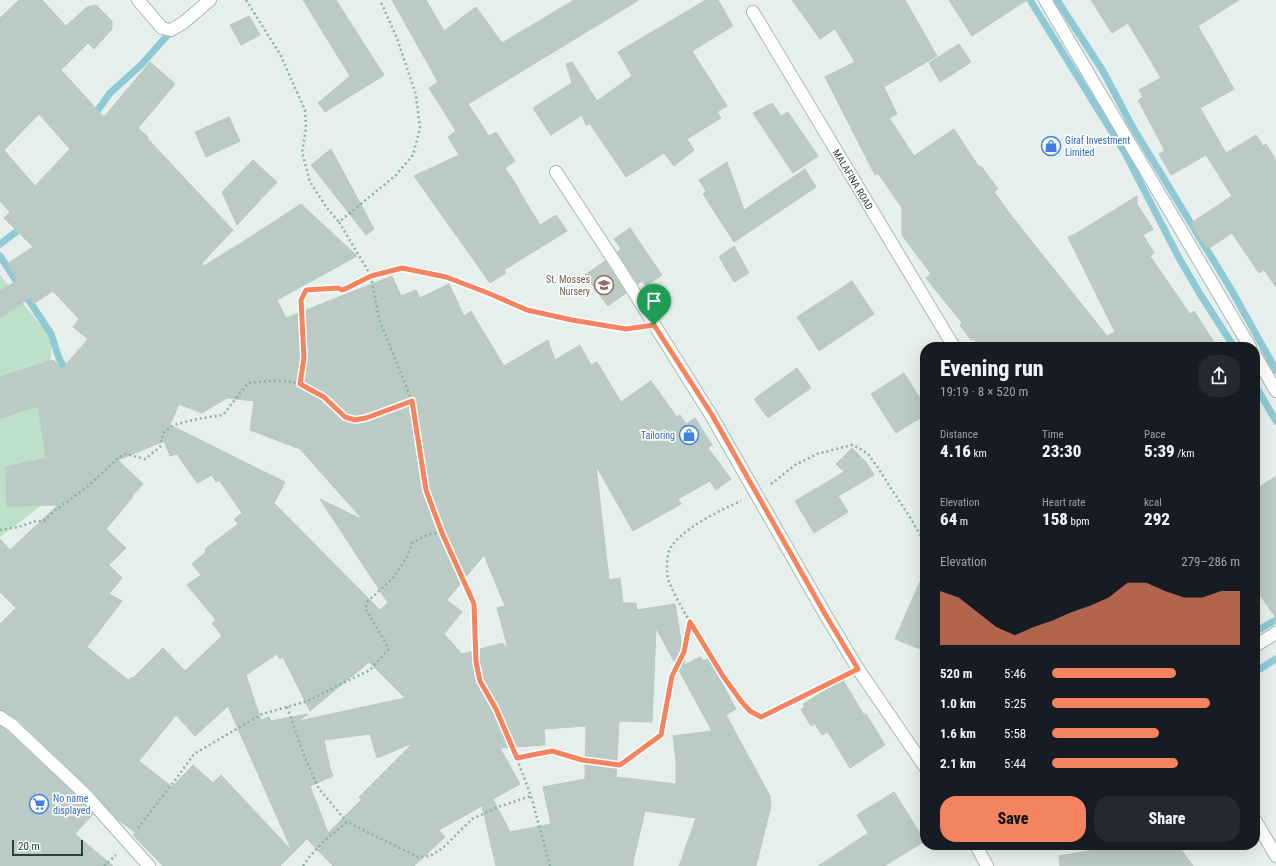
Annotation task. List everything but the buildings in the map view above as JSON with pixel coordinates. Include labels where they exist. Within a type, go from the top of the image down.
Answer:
[{"type":"street","points":[[138,0],[162,28],[171,30],[183,23],[210,0]]},
{"type":"street","points":[[1045,0],[1247,342]]},
{"type":"street","name":"MALAFINA ROAD","points":[[753,12],[951,342]]},
{"type":"street","points":[[556,172],[616,262],[654,325],[712,415],[825,614],[858,669],[920,760]]},
{"type":"street","points":[[1260,364],[1276,391]]},
{"type":"street","points":[[1260,643],[1276,633]]},
{"type":"street","points":[[0,716],[12,725],[85,794],[149,866]]},
{"type":"street","points":[[1260,829],[1276,856]]},
{"type":"street","points":[[979,850],[987,866]]},
{"type":"path","points":[[246,0],[280,54],[305,110],[306,129],[302,152],[310,182],[327,208],[339,222],[371,276],[379,319],[412,401],[426,490],[442,533],[474,604],[476,662],[480,681],[496,709],[517,758],[531,796],[550,866]]},
{"type":"path","points":[[339,222],[396,174],[413,155],[420,128],[416,96],[397,38],[380,0]]},
{"type":"path","points":[[300,384],[304,358],[301,300],[306,290],[338,288],[342,290],[371,276],[402,268],[446,277],[527,310],[572,320],[626,329],[654,325]]},
{"type":"path","points":[[0,530],[18,527],[36,521],[44,521],[53,512],[87,487],[119,458],[126,454],[145,460],[160,448],[163,433],[174,425],[197,418],[222,415],[248,383],[283,380],[300,384],[324,397],[345,417],[355,420],[366,418],[412,401]]},
{"type":"path","points":[[858,669],[761,717],[750,711],[723,676],[675,595],[667,573],[669,551],[681,535],[716,512],[757,494],[781,478],[795,465],[817,454],[852,445],[868,454],[912,519],[920,534]]},
{"type":"path","points":[[127,842],[194,754],[262,714],[308,701],[370,670],[388,650],[386,643],[365,608],[368,601],[393,578],[407,557],[412,544],[433,533],[442,533]]},
{"type":"path","points":[[517,758],[552,751],[582,760],[620,765],[661,735],[672,676],[684,652],[690,622]]},
{"type":"path","points":[[287,707],[305,758],[319,789],[347,822],[418,857],[430,856],[443,848],[472,819],[498,807],[531,796]]},
{"type":"path","points":[[303,866],[324,841],[347,822]]},
{"type":"green space","points":[[0,275],[52,339],[42,505],[0,537]]},
{"type":"waterway","points":[[1030,0],[1125,153],[1179,258],[1231,342]]},
{"type":"waterway","points":[[1057,0],[1103,71],[1132,126],[1232,291],[1276,370]]},
{"type":"waterway","points":[[93,117],[110,93],[141,65],[173,29]]},
{"type":"waterway","points":[[0,244],[24,226]]},
{"type":"waterway","points":[[0,256],[51,334],[60,361],[70,374]]},
{"type":"waterway","points":[[1260,394],[1276,421]]},
{"type":"waterway","points":[[1260,629],[1276,620]]},
{"type":"waterway","points":[[1260,669],[1276,659]]},
{"type":"place","name":"Giraf Investment Limited","points":[[1051,146]]},
{"type":"place","name":"St. Mosses Nursery","points":[[604,285]]},
{"type":"place","name":"Tailoring","points":[[689,435]]},
{"type":"place","name":"No name displayed","points":[[39,804]]},
{"type":"route","points":[[402,268],[446,277],[527,310],[572,320],[626,329],[654,325],[712,415],[825,614],[858,669],[761,717],[750,711],[741,701],[723,676],[690,622],[684,652],[672,676],[661,735],[620,765],[582,760],[552,751],[517,758],[496,709],[480,681],[476,662],[474,604],[442,533],[426,490],[412,401],[366,418],[355,420],[345,417],[324,397],[300,384],[304,358],[301,300],[306,290],[338,288],[342,290],[371,276],[402,268]]}]
